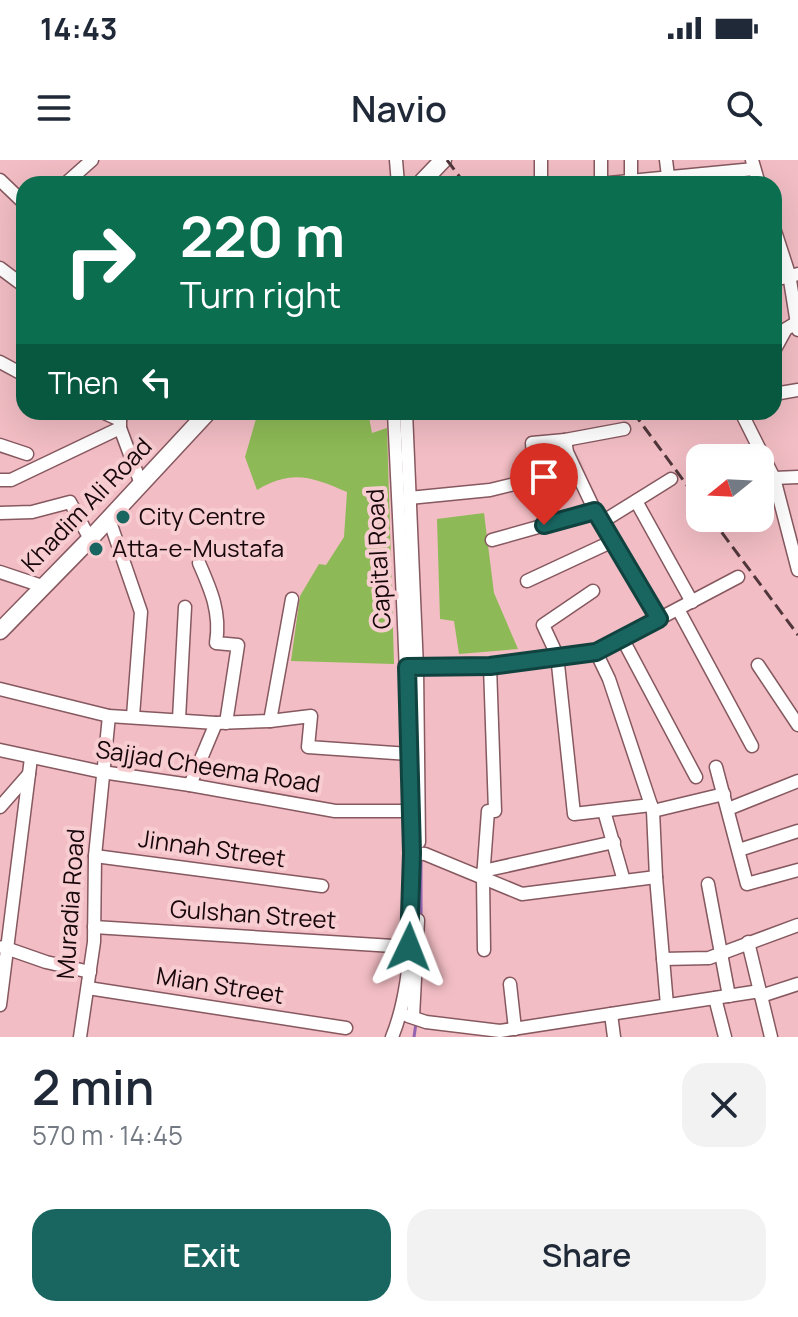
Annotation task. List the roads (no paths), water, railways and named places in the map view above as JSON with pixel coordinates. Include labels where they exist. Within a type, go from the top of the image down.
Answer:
[{"type":"main road","points":[[428,176],[442,161]]},
{"type":"main road","name":"Khadim Ali Road","points":[[0,631],[201,420]]},
{"type":"street","points":[[74,176],[92,160]]},
{"type":"street","points":[[696,176],[753,164]]},
{"type":"street","points":[[782,246],[794,274],[797,326]]},
{"type":"street","points":[[0,480],[11,480],[120,420],[141,484]]},
{"type":"street","name":"Capital Road","points":[[392,1037],[413,1018],[409,947],[419,854],[409,754],[412,667],[395,420]]},
{"type":"street","points":[[406,420],[416,812]]},
{"type":"street","points":[[745,420],[757,444]]},
{"type":"street","points":[[409,498],[490,490],[535,479],[532,443],[624,429]]},
{"type":"street","points":[[565,440],[567,452],[598,517],[659,619]]},
{"type":"street","points":[[0,445],[27,454]]},
{"type":"street","points":[[798,477],[774,478],[798,570]]},
{"type":"street","points":[[492,540],[598,517],[636,501],[671,479]]},
{"type":"street","points":[[636,501],[692,602]]},
{"type":"street","points":[[0,513],[32,512],[70,502],[90,539]]},
{"type":"street","points":[[109,519],[141,612],[133,716]]},
{"type":"street","points":[[527,581],[613,541]]},
{"type":"street","points":[[190,785],[221,723],[238,645],[216,643],[219,625],[214,595],[199,563]]},
{"type":"street","points":[[0,572],[42,586]]},
{"type":"street","points":[[412,667],[490,666],[596,652],[738,577]]},
{"type":"street","points":[[593,591],[543,625],[557,655],[574,814],[652,808],[724,794]]},
{"type":"street","points":[[270,721],[292,599]]},
{"type":"street","points":[[179,719],[185,607]]},
{"type":"street","points":[[678,609],[752,746]]},
{"type":"street","points":[[622,638],[696,777]]},
{"type":"street","points":[[596,652],[609,679],[652,808],[667,1005]]},
{"type":"street","points":[[758,665],[798,725]]},
{"type":"street","points":[[484,950],[483,875],[488,811],[495,811],[490,666]]},
{"type":"street","points":[[0,689],[109,716],[221,723],[311,716],[308,747],[409,754]]},
{"type":"street","name":"Muradia Road","points":[[80,1037],[90,972],[95,856],[109,716]]},
{"type":"street","name":"Sajjad Cheema Road","points":[[0,750],[102,772],[335,811],[416,812]]},
{"type":"street","points":[[0,1005],[4,947],[31,758]]},
{"type":"street","points":[[716,767],[747,884],[798,870]]},
{"type":"street","points":[[0,807],[29,774]]},
{"type":"street","points":[[728,809],[798,781]]},
{"type":"street","points":[[604,811],[624,881]]},
{"type":"street","points":[[739,850],[798,831]]},
{"type":"street","points":[[483,875],[614,842]]},
{"type":"street","points":[[423,1037],[413,1018],[419,854],[483,875],[522,894],[656,877]]},
{"type":"street","name":"Jinnah Street","points":[[95,856],[322,886]]},
{"type":"street","points":[[708,884],[729,996]]},
{"type":"street","points":[[663,959],[709,958],[798,925]]},
{"type":"street","name":"Gulshan Street","points":[[94,927],[409,947]]},
{"type":"street","points":[[748,942],[771,1037]]},
{"type":"street","points":[[4,947],[46,962],[90,972]]},
{"type":"street","points":[[510,984],[515,1029]]},
{"type":"street","points":[[413,1018],[500,1031],[729,996],[761,994],[798,984]]},
{"type":"street","name":"Mian Street","points":[[88,988],[346,1028]]},
{"type":"street","points":[[715,998],[725,1037]]},
{"type":"street","points":[[611,1014],[614,1037]]},
{"type":"waterway","points":[[421,856],[421,916]]},
{"type":"waterway","points":[[414,1037],[416,1023]]},
{"type":"railway","points":[[447,160],[459,176]]},
{"type":"railway","points":[[639,420],[686,484]]},
{"type":"railway","points":[[721,532],[798,635]]},
{"type":"place","name":"City Centre","points":[[123,517]]},
{"type":"place","name":"Atta-e-Mustafa","points":[[96,549]]}]
